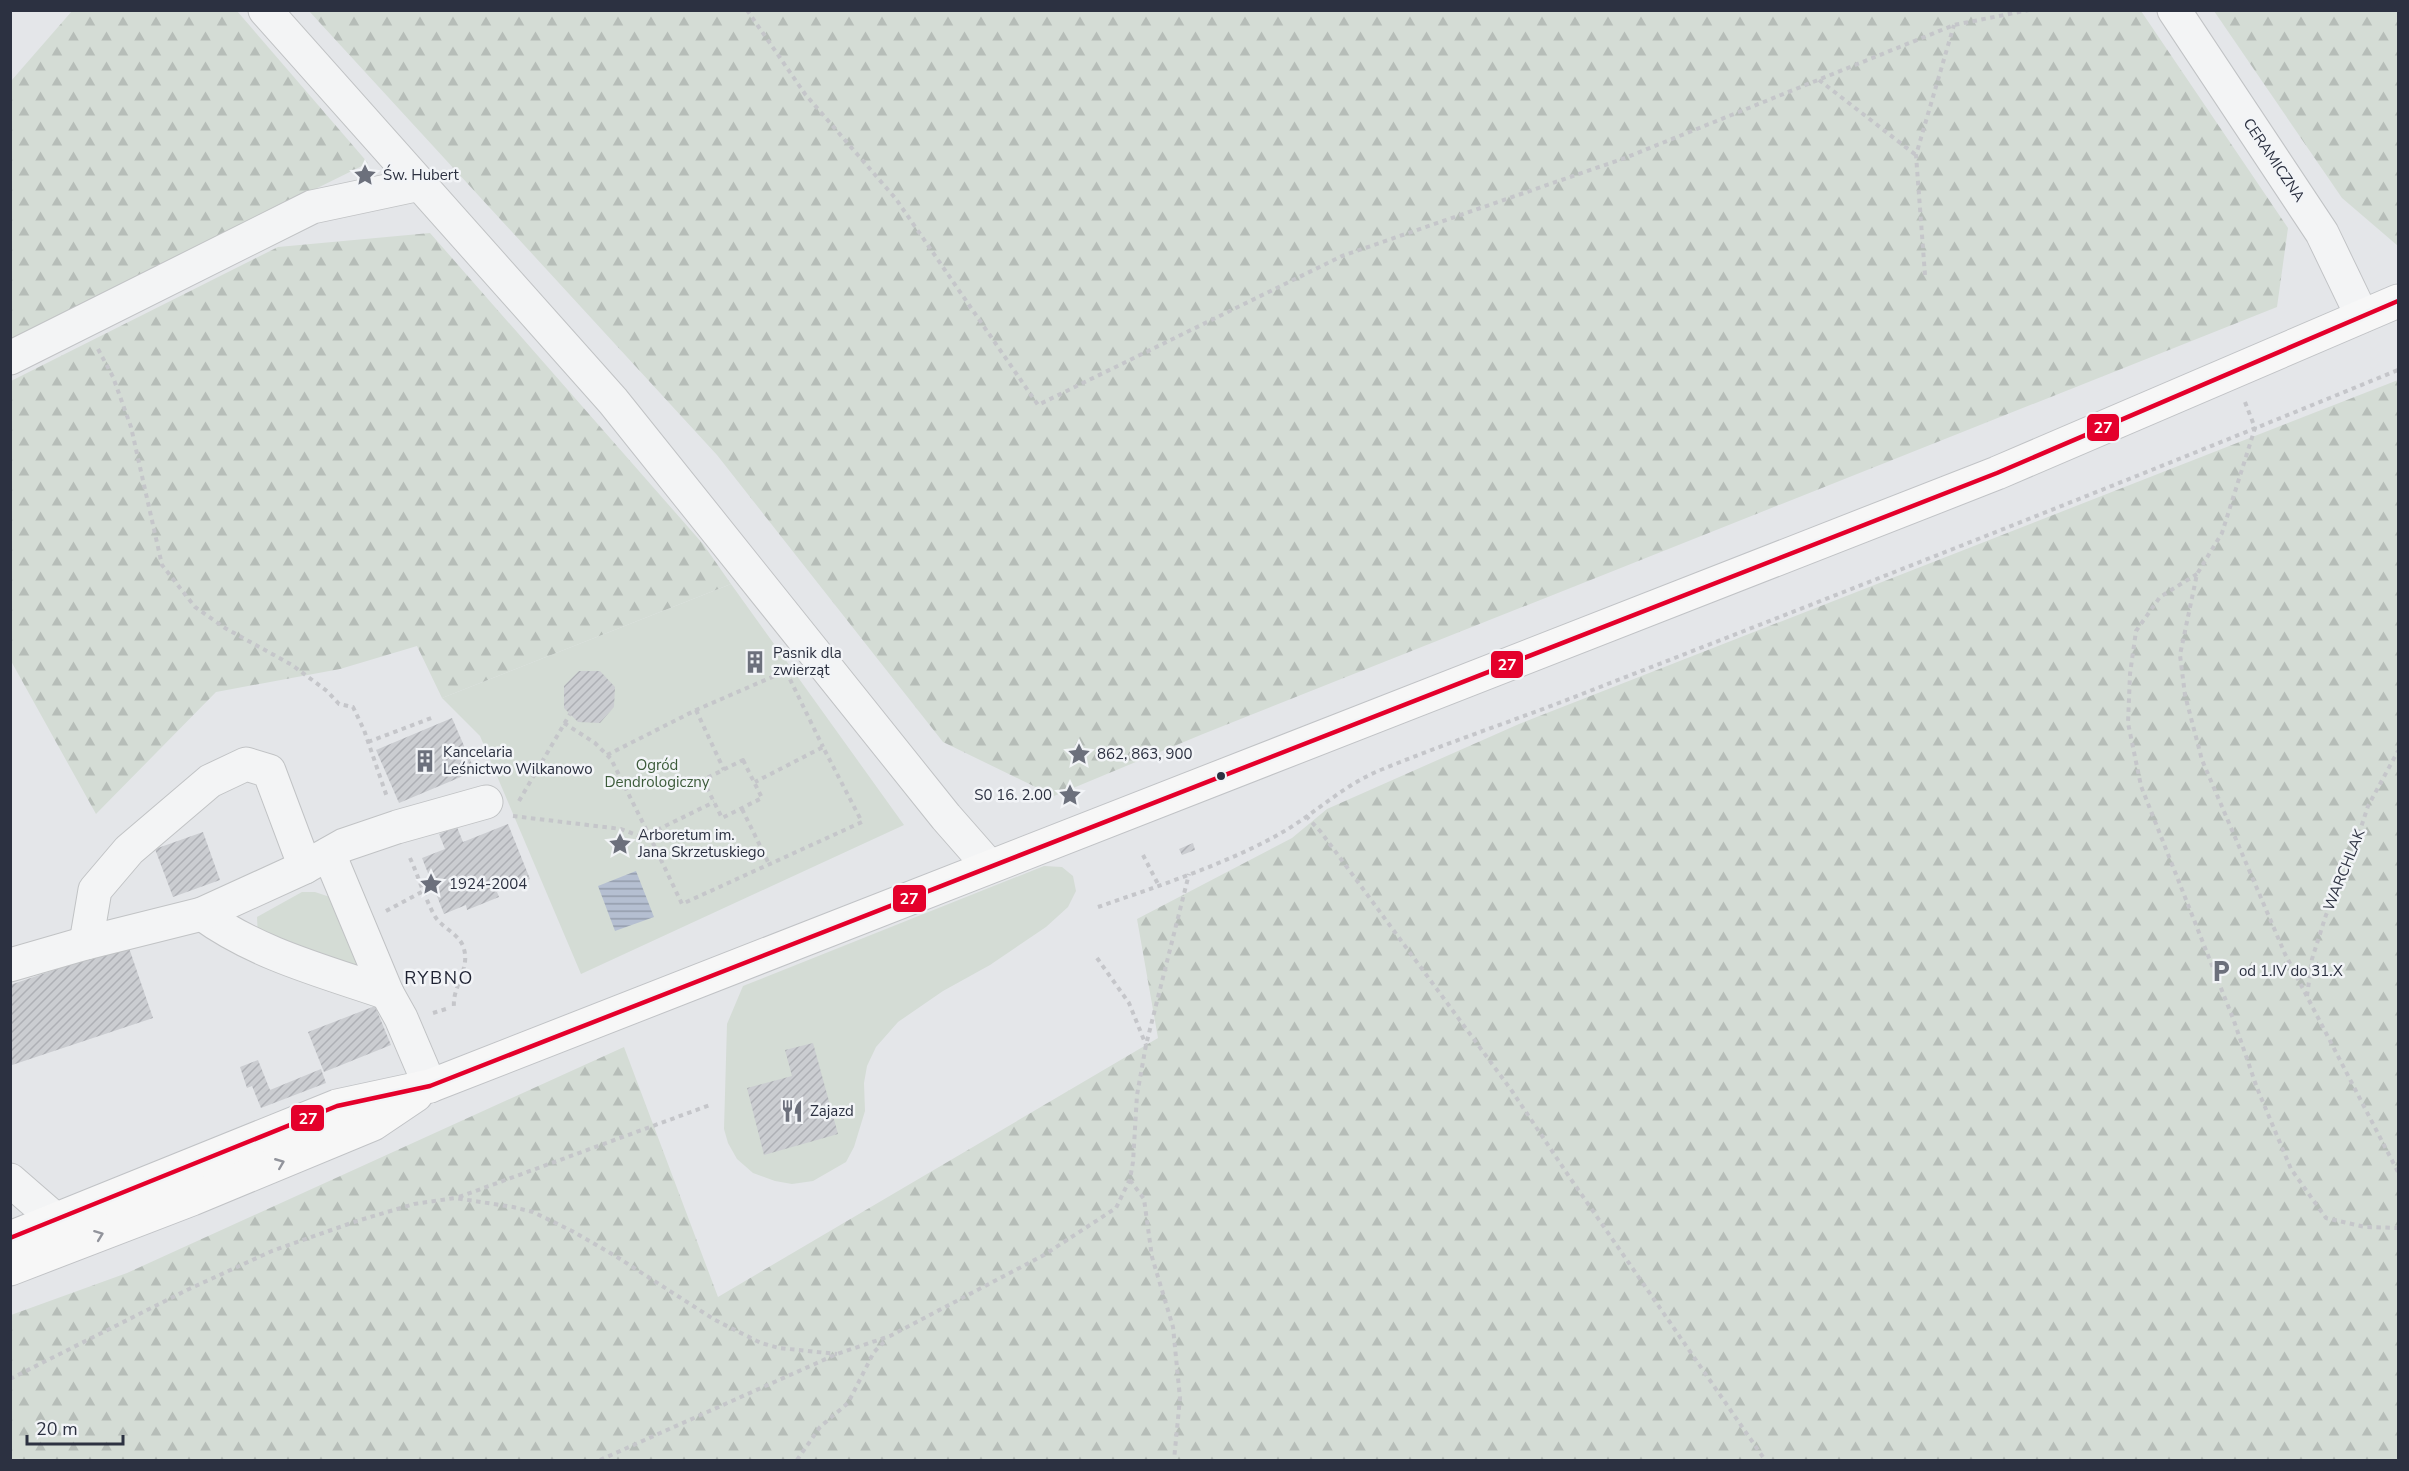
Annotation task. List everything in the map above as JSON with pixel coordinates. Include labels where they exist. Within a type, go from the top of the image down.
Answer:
[{"type":"main road","points":[[10,1238],[337,1106],[430,1086],[1997,473],[2398,301]]},
{"type":"main road","points":[[10,1269],[192,1199],[373,1124],[430,1086]]},
{"type":"street","points":[[265,10],[613,401],[946,817],[989,866]]},
{"type":"street","name":"CERAMICZNA","points":[[2174,10],[2322,233],[2362,316]]},
{"type":"street","points":[[10,358],[312,207],[420,184]]},
{"type":"street","points":[[86,943],[95,890],[129,850],[210,781],[246,764],[269,771],[317,860],[359,925],[387,993],[401,1018],[430,1086]]},
{"type":"street","points":[[10,965],[202,914],[344,845],[397,827],[486,802]]},
{"type":"street","points":[[202,914],[227,933],[278,957],[387,993]]},
{"type":"street","points":[[10,1180],[56,1220],[45,1256]]},
{"type":"path","points":[[747,10],[805,94],[896,199],[1038,405],[1342,256],[1625,158],[1954,25],[2029,10]]},
{"type":"path","points":[[1925,275],[1916,155],[1954,25]]},
{"type":"path","points":[[1819,80],[1916,155]]},
{"type":"path","points":[[83,322],[113,376],[131,427],[162,565],[195,607],[225,628],[292,666],[327,691],[339,705],[353,707],[368,742],[397,827],[436,918],[457,936],[464,948],[466,959],[463,977],[456,990],[454,1007]]},
{"type":"path","points":[[1098,908],[1159,886],[1275,835],[1340,792],[1379,770],[1638,673],[2398,370]]},
{"type":"path","points":[[2231,372],[2255,428],[2222,532],[2197,574],[2185,621],[2180,655],[2185,695],[2202,760],[2285,954],[2398,1172]]},
{"type":"path","points":[[2197,574],[2160,597],[2136,631],[2130,674],[2128,723],[2141,786],[2234,1021],[2257,1088],[2291,1169],[2326,1218],[2365,1227],[2398,1228]]},
{"type":"path","points":[[564,723],[595,743],[606,754],[649,834],[682,904],[862,822],[786,671],[696,710],[606,754]]},
{"type":"path","points":[[696,710],[723,770]]},
{"type":"path","points":[[528,785],[570,714]]},
{"type":"path","points":[[368,742],[434,717]]},
{"type":"path","points":[[754,782],[823,747]]},
{"type":"path","name":"WARCHLAK","points":[[2307,996],[2312,959],[2326,915],[2352,855],[2368,806],[2398,751]]},
{"type":"path","points":[[743,760],[754,782],[762,798],[722,818],[703,780],[743,760]]},
{"type":"path","points":[[486,802],[510,816],[621,830],[652,841]]},
{"type":"path","points":[[649,834],[714,802]]},
{"type":"path","points":[[742,809],[769,864]]},
{"type":"path","points":[[1306,816],[1321,832],[1512,1091],[1765,1461]]},
{"type":"path","points":[[1143,855],[1159,886]]},
{"type":"path","points":[[600,1461],[837,1354],[890,1336],[1044,1255],[1116,1208],[1130,1179],[1137,1095],[1146,1045],[1189,873]]},
{"type":"path","points":[[359,925],[433,886]]},
{"type":"path","points":[[1097,958],[1129,1002],[1146,1045]]},
{"type":"path","points":[[10,1379],[187,1290],[272,1251],[414,1204],[455,1198],[710,1105]]},
{"type":"path","points":[[1130,1179],[1144,1199],[1152,1257],[1173,1327],[1180,1398],[1174,1461]]},
{"type":"path","points":[[455,1198],[533,1212],[617,1257],[715,1320],[762,1343],[779,1348],[837,1354]]},
{"type":"path","points":[[797,1461],[820,1427],[848,1403],[874,1352],[890,1336]]},
{"type":"green space","points":[[72,11],[237,11],[368,163],[11,339],[11,81]]},
{"type":"green space","points":[[309,11],[2141,11],[2288,228],[2277,307],[1203,734],[1054,796],[943,742],[717,455]]},
{"type":"green space","points":[[2214,11],[2398,11],[2398,246],[2342,198]]},
{"type":"green space","points":[[430,233],[703,544],[731,584],[442,698],[417,646],[340,669],[216,692],[96,814],[11,661],[11,381],[278,247]]},
{"type":"green space","points":[[2398,380],[2398,1460],[11,1460],[11,1315],[127,1273],[624,1047],[718,1297],[1158,1038],[1137,919],[1292,838],[1327,809],[1519,724]]},
{"type":"green space","name":"Ogród Dendrologiczny","points":[[731,584],[904,825],[581,974],[480,736],[442,698]]},
{"type":"green space","points":[[1044,866],[1062,867],[1073,876],[1076,891],[1068,907],[1046,927],[990,965],[943,991],[898,1022],[876,1047],[867,1066],[864,1083],[865,1111],[854,1147],[846,1162],[813,1181],[792,1184],[753,1173],[737,1159],[728,1143],[724,1129],[727,1024],[743,986]]},
{"type":"green space","points":[[302,892],[315,892],[330,897],[370,980],[258,937],[257,917]]},
{"type":"water","points":[[636,871],[654,917],[615,931],[598,886]]},
{"type":"building","points":[[579,671],[600,671],[615,687],[614,707],[600,723],[578,722],[564,708],[564,686]]},
{"type":"building","name":"Kancelaria Leśnictwo Wilkanowo","points":[[452,718],[475,771],[399,803],[376,750]]},
{"type":"building","points":[[508,824],[530,879],[497,892],[499,897],[467,910],[466,905],[444,914],[422,858],[445,849],[439,834],[457,827],[463,842]]},
{"type":"building","points":[[203,832],[220,880],[173,897],[155,849]]},
{"type":"building","points":[[1193,843],[1195,850],[1182,855],[1179,849]]},
{"type":"building","points":[[128,945],[153,1018],[12,1065],[10,985]]},
{"type":"building","points":[[375,1006],[391,1045],[324,1072],[308,1032]]},
{"type":"building","name":"Zajazd","points":[[813,1043],[838,1134],[764,1155],[747,1088],[792,1076],[785,1050]]},
{"type":"building","points":[[258,1060],[270,1090],[321,1069],[326,1083],[261,1108],[252,1086],[247,1088],[240,1067]]},
{"type":"transit line","name":"27","points":[[10,1238],[337,1106],[430,1086],[1997,473],[2398,301]]},
{"type":"place","name":"Św. Hubert","points":[[365,175]]},
{"type":"place","name":"Pasnik dla zwierząt","points":[[755,662]]},
{"type":"place","name":"862, 863, 900","points":[[1079,754]]},
{"type":"place","name":"Kancelaria Leśnictwo Wilkanowo","points":[[425,761]]},
{"type":"place","name":"S0 16. 2.00","points":[[1070,795]]},
{"type":"place","name":"Arboretum im. Jana Skrzetuskiego","points":[[620,844]]},
{"type":"place","name":"1924-2004","points":[[431,884]]},
{"type":"place","name":"od 1.IV do 31.X","points":[[2221,971]]},
{"type":"place","name":"Zajazd","points":[[792,1111]]},
{"type":"district","name":"RYBNO","points":[[439,978]]}]
